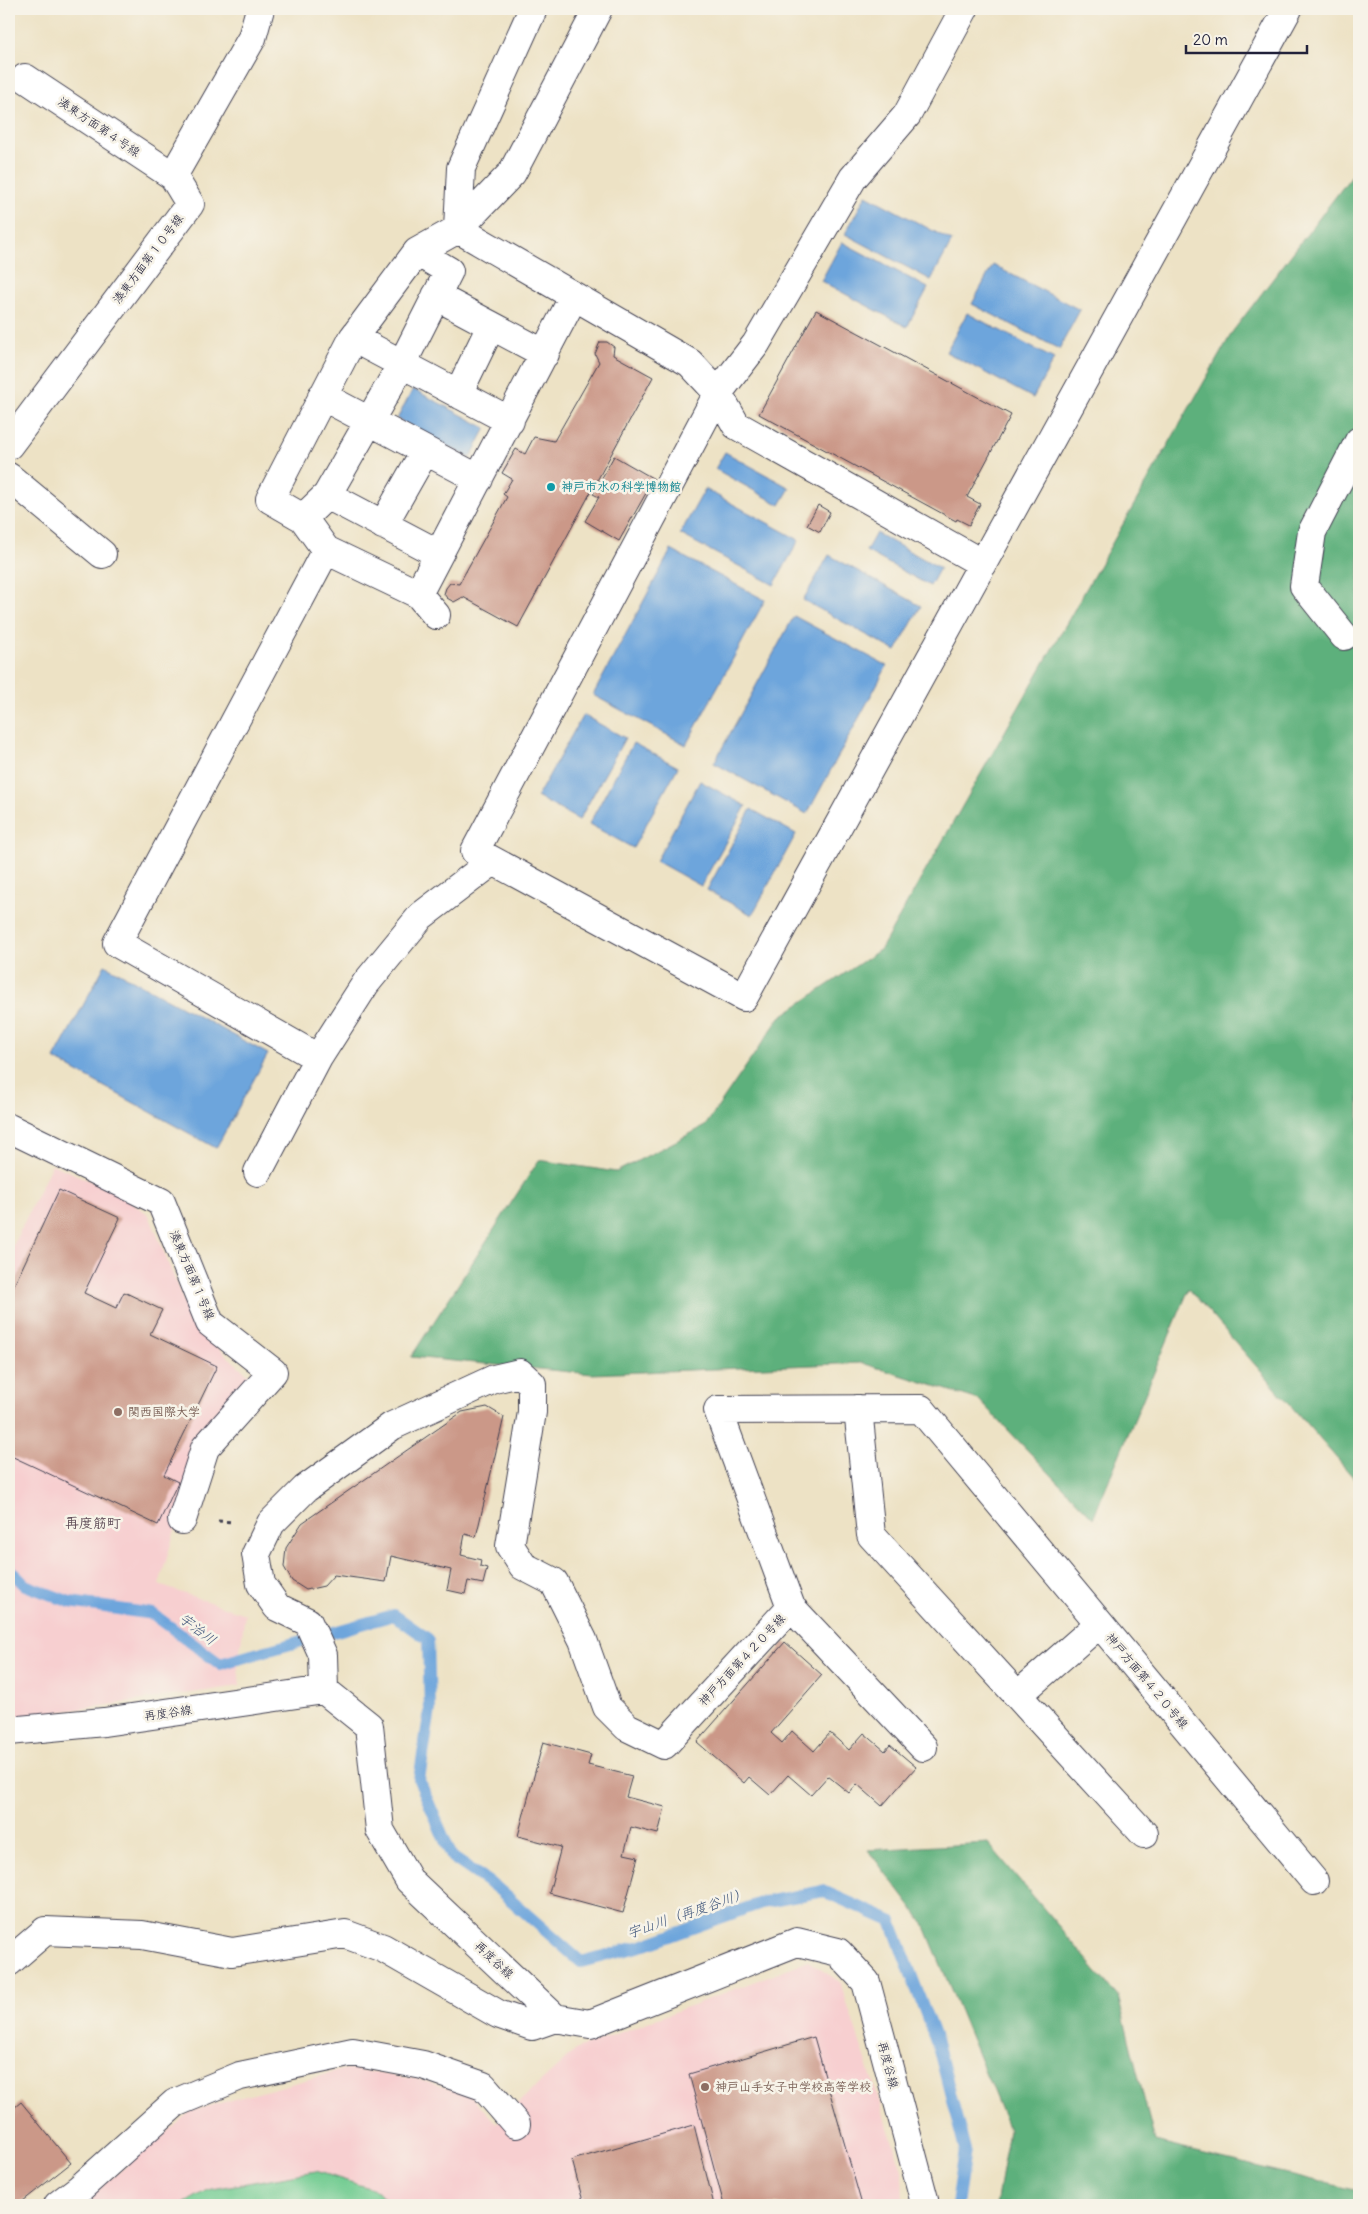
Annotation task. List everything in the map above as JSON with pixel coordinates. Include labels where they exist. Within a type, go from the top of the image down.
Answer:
[{"type":"street","points":[[173,176],[252,38],[260,9]]},
{"type":"street","points":[[458,229],[461,168],[533,9]]},
{"type":"street","points":[[436,615],[418,594],[326,550],[304,518],[270,499],[353,338],[417,252],[458,229],[512,173],[598,9]]},
{"type":"street","points":[[964,9],[907,115],[853,178],[756,344],[718,393],[475,851],[744,997],[1288,9]]},
{"type":"street","name":"湊東方面第４号線","points":[[25,78],[173,176]]},
{"type":"street","name":"湊東方面第１０号線","points":[[9,445],[190,204],[173,176]]},
{"type":"street","points":[[458,229],[690,363],[718,393],[736,425],[983,564]]},
{"type":"street","points":[[304,518],[327,495],[402,364],[449,271],[417,252]]},
{"type":"street","points":[[436,296],[545,354]]},
{"type":"street","points":[[418,594],[574,296]]},
{"type":"street","points":[[458,394],[491,326]]},
{"type":"street","points":[[353,338],[510,421]]},
{"type":"street","points":[[322,396],[479,479]]},
{"type":"street","points":[[1344,636],[1304,586],[1312,532],[1359,441]]},
{"type":"street","points":[[383,525],[425,451]]},
{"type":"street","points":[[9,477],[102,554]]},
{"type":"street","points":[[327,495],[439,554]]},
{"type":"street","points":[[318,1058],[117,943],[326,550]]},
{"type":"street","points":[[258,1172],[318,1058],[366,983],[421,916],[493,861]]},
{"type":"street","name":"湊東方面第１号線","points":[[9,1128],[161,1202],[210,1323],[273,1372],[205,1448],[182,1520]]},
{"type":"street","name":"神戸方面第４２０号線","points":[[324,1690],[323,1656],[308,1622],[276,1606],[261,1584],[256,1554],[272,1523],[305,1489],[392,1426],[494,1379],[520,1373],[532,1384],[532,1412],[510,1546],[523,1566],[554,1582],[583,1640],[607,1707],[627,1727],[664,1745],[791,1607],[718,1410],[921,1409],[1314,1881]]},
{"type":"street","points":[[858,1409],[870,1534],[1144,1834]]},
{"type":"street","points":[[791,1607],[923,1747]]},
{"type":"street","points":[[1018,1695],[1099,1624]]},
{"type":"street","name":"再度谷線","points":[[9,1731],[104,1722],[324,1690],[369,1726],[380,1830],[409,1880],[555,2018],[590,2024],[797,1942],[838,1952],[866,1982],[924,2199],[922,2205]]},
{"type":"street","points":[[9,1962],[45,1931],[142,1935],[232,1952],[345,1934],[383,1948],[498,2014],[532,2026],[555,2018]]},
{"type":"street","points":[[58,2205],[79,2189],[175,2103],[240,2076],[353,2052],[423,2065],[483,2086],[516,2124]]},
{"type":"path","points":[[182,1520],[272,1523]]},
{"type":"shaded area","name":"関西国際大学","points":[[52,1164],[122,1195],[149,1215],[193,1325],[254,1380],[200,1444],[159,1585],[245,1614],[238,1666],[240,1686],[17,1718],[9,1717],[9,1254]]},
{"type":"shaded area","name":"神戸山手女子中学校高等学校","points":[[808,1961],[840,1982],[902,2170],[903,2205],[80,2205],[191,2111],[346,2069],[417,2079],[470,2095],[496,2123],[577,2049]]},
{"type":"green space","points":[[1359,166],[1359,1484],[1189,1289],[1093,1518],[979,1400],[862,1363],[592,1374],[411,1357],[539,1160],[616,1172],[705,1126],[780,1017],[881,949],[1233,331]]},
{"type":"green space","points":[[988,1843],[1118,1996],[1155,2142],[1359,2191],[1359,2205],[996,2205],[1009,2130],[924,1924],[868,1850]]},
{"type":"green space","points":[[316,2171],[378,2191],[390,2205],[182,2205],[207,2190]]},
{"type":"water","points":[[866,195],[952,241],[931,280],[845,234]]},
{"type":"water","points":[[842,242],[928,288],[907,327],[821,281]]},
{"type":"water","points":[[993,265],[1080,310],[1059,349],[972,304]]},
{"type":"water","points":[[967,313],[1054,359],[1033,398],[946,352]]},
{"type":"water","points":[[413,389],[486,428],[470,458],[397,419]]},
{"type":"water","points":[[725,452],[790,488],[780,505],[715,469]]},
{"type":"water","points":[[705,489],[799,540],[774,585],[680,534]]},
{"type":"water","points":[[876,533],[940,568],[930,586],[866,551]]},
{"type":"water","points":[[671,550],[765,600],[686,745],[593,695]]},
{"type":"water","points":[[829,555],[921,606],[896,651],[803,600]]},
{"type":"water","points":[[794,616],[887,666],[807,814],[714,763]]},
{"type":"water","points":[[583,715],[625,738],[579,820],[537,797]]},
{"type":"water","points":[[633,743],[678,767],[633,848],[589,824]]},
{"type":"water","points":[[700,781],[746,806],[701,886],[656,861]]},
{"type":"water","points":[[751,809],[796,834],[752,915],[707,890]]},
{"type":"water","points":[[105,965],[268,1054],[216,1148],[54,1059]]},
{"type":"building","points":[[816,310],[1011,415],[967,497],[980,504],[969,525],[957,519],[956,521],[759,414]]},
{"type":"building","name":"神戸市水の科学博物館","points":[[600,342],[607,342],[614,347],[613,355],[653,377],[518,627],[463,597],[454,602],[447,598],[444,594],[446,588],[450,583],[459,584],[507,497],[503,494],[512,479],[502,473],[516,449],[525,454],[534,437],[554,441],[599,362],[595,354]]},
{"type":"building","points":[[614,456],[654,479],[619,541],[585,521],[599,497],[593,494]]},
{"type":"building","points":[[818,505],[830,512],[820,532],[807,525]]},
{"type":"building","points":[[59,1190],[120,1218],[84,1293],[116,1308],[124,1292],[162,1310],[150,1334],[217,1366],[164,1475],[178,1482],[158,1525],[9,1455],[9,1296]]},
{"type":"building","points":[[487,1407],[504,1417],[476,1537],[465,1534],[461,1555],[481,1560],[480,1566],[487,1568],[483,1584],[468,1581],[465,1594],[447,1590],[451,1570],[391,1556],[386,1582],[334,1575],[324,1586],[306,1590],[292,1581],[284,1567],[286,1548],[302,1523],[462,1412]]},
{"type":"building","points":[[785,1642],[822,1675],[771,1733],[782,1743],[792,1731],[814,1751],[830,1733],[849,1750],[864,1733],[885,1751],[890,1745],[916,1767],[882,1806],[857,1784],[849,1793],[828,1776],[811,1795],[788,1775],[770,1795],[749,1777],[744,1783],[697,1742]]},
{"type":"building","points":[[543,1742],[591,1755],[588,1765],[632,1776],[626,1797],[665,1807],[658,1834],[631,1827],[624,1854],[638,1857],[623,1913],[549,1893],[561,1847],[518,1836]]},
{"type":"building","points":[[814,2037],[862,2205],[724,2205],[689,2074]]},
{"type":"building","points":[[21,2102],[71,2163],[18,2205],[9,2205],[9,2112]]},
{"type":"building","points":[[694,2125],[714,2205],[584,2205],[572,2160]]},
{"type":"waterway","name":"宇山川（再度谷川）","points":[[9,1569],[25,1585],[70,1602],[153,1614],[220,1664],[394,1615],[428,1639],[430,1710],[419,1780],[452,1857],[497,1888],[581,1962],[645,1945],[761,1903],[823,1891],[891,1921],[938,2046],[965,2150],[957,2205]]},
{"type":"place","name":"神戸市水の科学博物館","points":[[551,487]]},
{"type":"place","name":"関西国際大学","points":[[118,1412]]},
{"type":"place","name":"神戸山手女子中学校高等学校","points":[[705,2087]]},
{"type":"district","name":"再度筋町","points":[[93,1523]]},
{"type":"water label","name":"宇治川","points":[[198,1629]]}]
